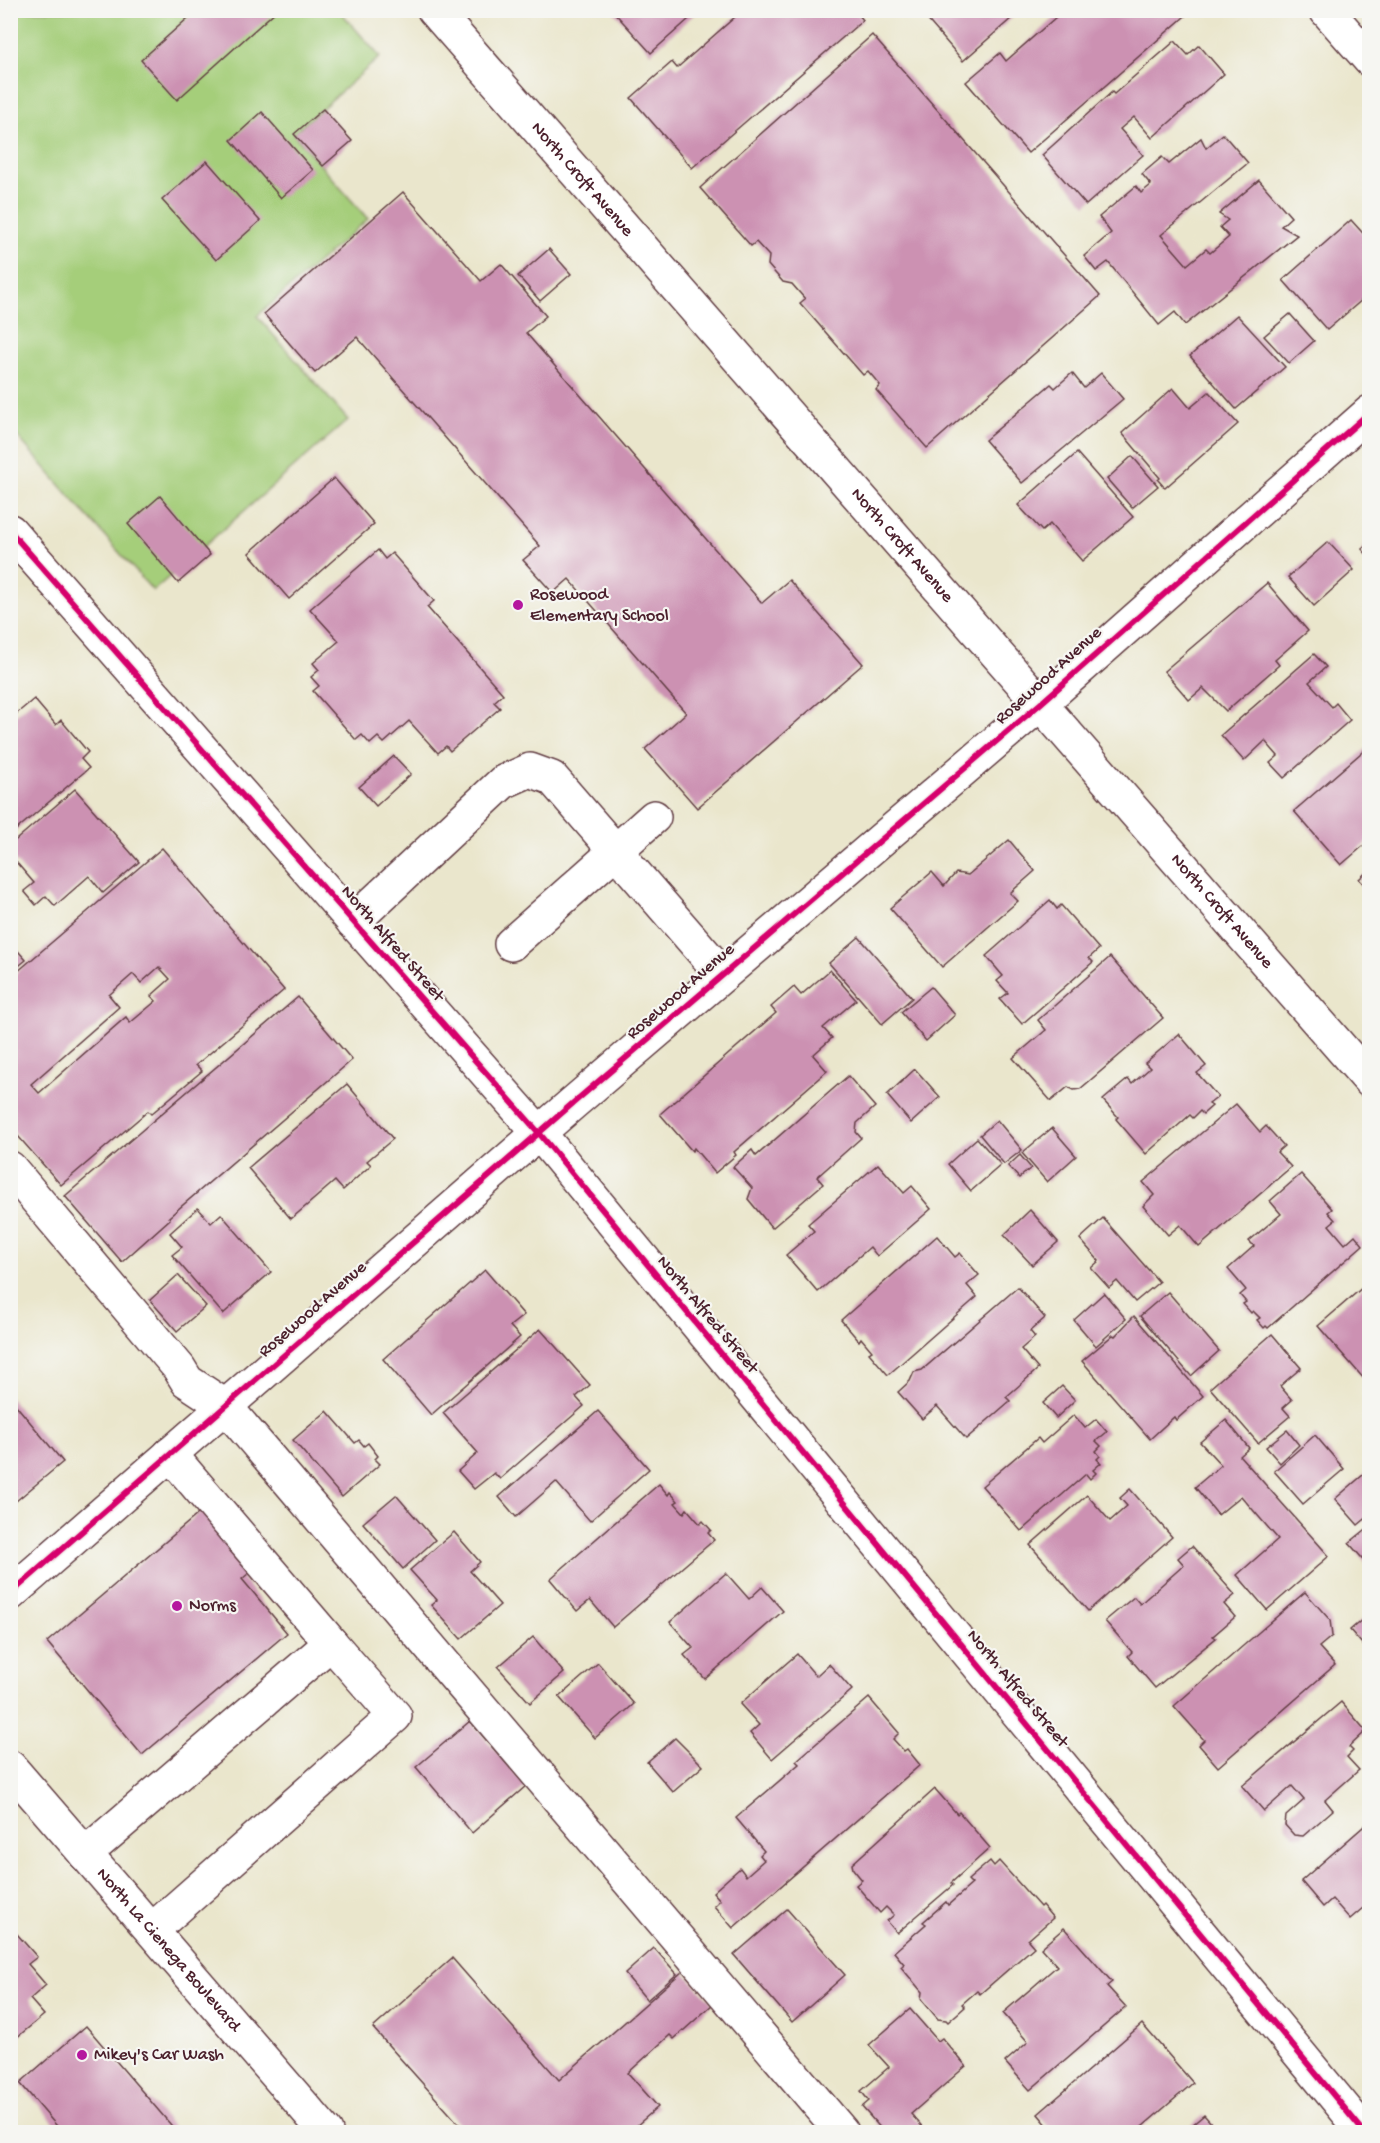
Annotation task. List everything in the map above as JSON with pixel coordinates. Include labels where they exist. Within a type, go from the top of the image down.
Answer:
[{"type":"street","name":"North Croft Avenue","points":[[434,10],[1370,1081]]},
{"type":"street","points":[[1326,10],[1370,60]]},
{"type":"street","name":"Rosewood Avenue","points":[[10,1594],[539,1133],[1041,704],[1370,412]]},
{"type":"street","name":"North Alfred Street","points":[[10,531],[539,1133],[1364,2133]]},
{"type":"street","points":[[353,922],[503,782],[530,770],[552,778],[723,975]]},
{"type":"street","points":[[511,945],[654,818]]},
{"type":"street","points":[[10,1168],[180,1368],[186,1381],[225,1406],[842,2133]]},
{"type":"street","points":[[152,1930],[395,1716],[170,1454]]},
{"type":"street","points":[[85,1854],[331,1643]]},
{"type":"street","name":"North La Cienega Boulevard","points":[[10,1767],[326,2133]]},
{"type":"green space","points":[[10,11],[340,11],[380,57],[293,134],[368,219],[257,316],[348,420],[153,591],[11,429]]},
{"type":"building","points":[[197,10],[277,10],[177,100],[141,60]]},
{"type":"building","points":[[612,10],[699,10],[651,53]]},
{"type":"building","points":[[743,10],[855,10],[863,20],[692,168],[631,98],[672,62],[677,68]]},
{"type":"building","points":[[919,10],[1021,10],[963,61]]},
{"type":"building","points":[[1064,10],[1192,10],[1028,153],[966,82],[1000,53],[1006,61]]},
{"type":"building","points":[[872,35],[1100,296],[927,448],[876,390],[880,385],[868,371],[863,375],[800,303],[805,299],[792,284],[783,282],[768,265],[769,256],[756,242],[751,246],[700,188]]},
{"type":"building","points":[[1175,41],[1188,55],[1199,45],[1224,74],[1152,138],[1134,117],[1120,129],[1143,155],[1086,205],[1042,155],[1112,92],[1114,94]]},
{"type":"building","points":[[323,109],[352,141],[323,166],[294,134]]},
{"type":"building","points":[[262,112],[313,170],[281,198],[231,140]]},
{"type":"building","points":[[1223,134],[1248,163],[1161,235],[1187,265],[1206,249],[1210,253],[1229,237],[1220,227],[1228,220],[1219,214],[1259,180],[1291,217],[1281,226],[1297,235],[1185,325],[1175,312],[1159,325],[1108,262],[1096,271],[1084,256],[1111,233],[1099,217],[1136,186],[1141,193],[1151,185],[1142,174],[1162,157],[1169,164],[1201,138],[1206,148]]},
{"type":"building","points":[[207,161],[260,221],[216,260],[162,200]]},
{"type":"building","points":[[403,192],[481,281],[501,264],[546,316],[526,333],[762,603],[789,580],[863,664],[697,808],[645,749],[686,713],[569,579],[553,593],[523,560],[540,546],[357,337],[315,373],[264,314]]},
{"type":"building","points":[[1351,220],[1370,241],[1370,293],[1327,330],[1283,280]]},
{"type":"building","points":[[549,249],[571,274],[540,301],[518,276]]},
{"type":"building","points":[[1290,314],[1314,341],[1289,363],[1264,336]]},
{"type":"building","points":[[1237,315],[1285,367],[1236,409],[1190,356]]},
{"type":"building","points":[[1072,373],[1084,388],[1101,373],[1123,399],[1022,483],[985,440],[1051,384],[1055,388]]},
{"type":"building","points":[[1173,388],[1190,408],[1209,392],[1238,424],[1165,488],[1158,480],[1160,478],[1122,433]]},
{"type":"building","points":[[1077,453],[1133,517],[1082,561],[1050,524],[1042,531],[1018,505]]},
{"type":"building","points":[[1132,456],[1158,486],[1132,508],[1107,479]]},
{"type":"building","points":[[334,478],[374,524],[289,599],[249,553]]},
{"type":"building","points":[[160,496],[210,555],[178,583],[128,524]]},
{"type":"building","points":[[1328,542],[1354,570],[1314,606],[1288,577]]},
{"type":"building","points":[[1370,542],[1370,558],[1362,549]]},
{"type":"building","points":[[378,550],[385,559],[392,553],[434,601],[427,607],[503,694],[494,702],[500,708],[450,751],[446,746],[438,753],[409,721],[384,743],[378,737],[370,744],[362,735],[356,740],[313,691],[319,686],[311,677],[319,670],[313,663],[339,641],[310,609]]},
{"type":"building","points":[[1267,583],[1308,631],[1275,660],[1279,665],[1226,711],[1203,688],[1189,700],[1164,671]]},
{"type":"building","points":[[1314,654],[1326,667],[1309,682],[1332,707],[1336,703],[1350,720],[1284,778],[1270,763],[1278,756],[1265,741],[1244,761],[1221,735]]},
{"type":"building","points":[[34,699],[56,725],[61,720],[88,752],[81,759],[89,768],[10,835],[10,719]]},
{"type":"building","points":[[1368,747],[1370,749],[1370,840],[1341,865],[1294,811]]},
{"type":"building","points":[[394,756],[411,774],[376,806],[359,787]]},
{"type":"building","points":[[75,789],[139,862],[103,893],[89,876],[55,906],[46,896],[36,905],[24,891],[34,883],[10,855],[10,845]]},
{"type":"building","points":[[1009,840],[1035,871],[1010,893],[1018,901],[942,967],[890,908],[932,872],[944,886],[956,873],[968,875]]},
{"type":"building","points":[[162,848],[284,990],[196,1065],[202,1071],[151,1114],[148,1111],[61,1185],[10,1127],[10,978]],"holes":[[[159,967],[170,979],[151,996],[156,1001],[130,1023],[126,1017],[39,1093],[31,1084],[119,1007],[109,995],[133,974],[141,983]]]},
{"type":"building","points":[[1370,869],[1370,891],[1359,879]]},
{"type":"building","points":[[1050,900],[1057,909],[1061,905],[1099,949],[1089,958],[1093,962],[1022,1024],[1000,999],[1008,993],[997,981],[1003,976],[986,956]]},
{"type":"building","points":[[859,937],[912,998],[882,1024],[829,963]]},
{"type":"building","points":[[10,942],[26,960],[10,973]]},
{"type":"building","points":[[1110,957],[1163,1018],[1080,1089],[1074,1090],[1068,1087],[1051,1101],[1013,1058],[1046,1030],[1038,1020]]},
{"type":"building","points":[[830,970],[856,1000],[823,1028],[832,1038],[813,1055],[827,1071],[734,1152],[736,1155],[715,1173],[694,1148],[692,1151],[660,1114],[776,1013],[771,1007],[794,987],[801,995]]},
{"type":"building","points":[[931,987],[955,1015],[926,1041],[901,1012]]},
{"type":"building","points":[[298,997],[352,1060],[169,1217],[170,1219],[122,1262],[65,1196]]},
{"type":"building","points":[[1179,1034],[1206,1066],[1197,1073],[1218,1097],[1209,1104],[1212,1106],[1203,1114],[1200,1111],[1193,1118],[1190,1115],[1146,1154],[1103,1100],[1128,1079],[1132,1084],[1150,1068],[1145,1063]]},
{"type":"building","points":[[915,1069],[940,1097],[911,1123],[887,1095]]},
{"type":"building","points":[[848,1076],[875,1107],[857,1123],[856,1132],[861,1138],[817,1177],[823,1184],[772,1228],[748,1199],[752,1188],[733,1167],[752,1150],[756,1156]]},
{"type":"building","points":[[347,1084],[393,1139],[367,1161],[371,1165],[343,1190],[335,1181],[291,1219],[248,1168]]},
{"type":"building","points":[[1236,1104],[1260,1132],[1266,1126],[1284,1146],[1277,1152],[1291,1167],[1199,1247],[1180,1225],[1168,1235],[1143,1206],[1154,1195],[1143,1182]]},
{"type":"building","points":[[997,1120],[1022,1150],[1004,1164],[980,1135]]},
{"type":"building","points":[[1052,1128],[1076,1156],[1047,1182],[1022,1153]]},
{"type":"building","points":[[977,1138],[1001,1165],[971,1191],[948,1164]]},
{"type":"building","points":[[1020,1155],[1031,1168],[1019,1178],[1008,1166]]},
{"type":"building","points":[[878,1164],[904,1193],[912,1186],[931,1209],[877,1256],[870,1247],[818,1292],[786,1255],[814,1231],[808,1224]]},
{"type":"building","points":[[1301,1174],[1332,1209],[1328,1212],[1335,1220],[1329,1225],[1345,1244],[1355,1235],[1363,1245],[1268,1328],[1266,1326],[1264,1328],[1257,1320],[1260,1318],[1253,1311],[1251,1313],[1243,1304],[1246,1302],[1240,1295],[1246,1290],[1228,1269],[1254,1246],[1249,1241],[1281,1214],[1270,1201]]},
{"type":"building","points":[[198,1208],[211,1223],[221,1214],[271,1272],[223,1314],[172,1255],[182,1247],[170,1233]]},
{"type":"building","points":[[1030,1210],[1058,1242],[1032,1265],[1004,1235]]},
{"type":"building","points":[[1103,1218],[1159,1282],[1135,1302],[1117,1281],[1109,1288],[1091,1268],[1099,1261],[1080,1239]]},
{"type":"building","points":[[937,1236],[955,1257],[960,1253],[979,1275],[967,1285],[977,1297],[888,1375],[869,1353],[872,1351],[861,1338],[859,1341],[841,1320]]},
{"type":"building","points":[[485,1270],[524,1315],[510,1326],[520,1337],[431,1415],[383,1359]]},
{"type":"building","points":[[178,1275],[206,1306],[177,1331],[150,1300]]},
{"type":"building","points":[[1370,1281],[1370,1376],[1365,1380],[1318,1326]]},
{"type":"building","points":[[1018,1287],[1045,1318],[1030,1331],[1035,1337],[1021,1349],[1038,1369],[1006,1397],[1010,1401],[966,1439],[937,1406],[922,1419],[898,1392],[910,1381],[914,1372],[922,1370]]},
{"type":"building","points":[[1168,1292],[1219,1351],[1191,1376],[1140,1316]]},
{"type":"building","points":[[1104,1293],[1126,1319],[1096,1346],[1074,1320]]},
{"type":"building","points":[[1134,1316],[1203,1396],[1176,1420],[1174,1417],[1150,1439],[1082,1361],[1113,1335],[1115,1336]]},
{"type":"building","points":[[540,1329],[590,1385],[576,1397],[584,1406],[500,1479],[494,1473],[474,1489],[458,1471],[478,1453],[443,1413]]},
{"type":"building","points":[[1272,1334],[1301,1368],[1280,1386],[1292,1400],[1283,1408],[1290,1416],[1258,1443],[1210,1388]]},
{"type":"building","points":[[1062,1386],[1075,1400],[1056,1418],[1043,1403]]},
{"type":"building","points":[[10,1398],[63,1462],[10,1506]]},
{"type":"building","points":[[327,1411],[355,1443],[359,1440],[364,1446],[368,1443],[378,1456],[375,1459],[380,1464],[342,1497],[293,1440]]},
{"type":"building","points":[[598,1411],[649,1469],[590,1521],[556,1482],[516,1517],[499,1497]]},
{"type":"building","points":[[1074,1415],[1085,1428],[1096,1419],[1107,1432],[1096,1441],[1101,1446],[1096,1451],[1100,1456],[1097,1459],[1101,1463],[1093,1470],[1096,1473],[1090,1479],[1086,1474],[1021,1531],[982,1486],[1038,1438],[1042,1443]]},
{"type":"building","points":[[1226,1420],[1249,1448],[1240,1456],[1329,1556],[1267,1610],[1237,1575],[1278,1539],[1241,1496],[1218,1515],[1195,1487],[1221,1465],[1200,1442]]},
{"type":"building","points":[[1287,1430],[1299,1445],[1280,1463],[1266,1447]]},
{"type":"building","points":[[1315,1435],[1344,1469],[1303,1504],[1274,1471]]},
{"type":"building","points":[[1370,1469],[1370,1515],[1358,1525],[1335,1499]]},
{"type":"building","points":[[659,1484],[668,1495],[670,1492],[678,1501],[675,1503],[684,1513],[687,1509],[700,1524],[703,1521],[711,1530],[708,1533],[714,1540],[613,1627],[590,1600],[577,1611],[550,1579]]},
{"type":"building","points":[[1130,1489],[1172,1537],[1088,1611],[1030,1545],[1087,1495],[1110,1521],[1127,1506],[1120,1498]]},
{"type":"building","points":[[396,1495],[435,1540],[403,1569],[363,1523]]},
{"type":"building","name":"Norms","points":[[204,1509],[255,1568],[242,1579],[287,1633],[142,1755],[47,1642]]},
{"type":"building","points":[[1370,1526],[1370,1564],[1368,1565],[1349,1543]]},
{"type":"building","points":[[454,1532],[480,1562],[470,1571],[500,1605],[461,1639],[431,1605],[437,1600],[410,1570]]},
{"type":"building","points":[[1192,1546],[1235,1595],[1224,1604],[1235,1617],[1213,1636],[1216,1638],[1155,1688],[1128,1656],[1132,1652],[1105,1621],[1134,1597],[1140,1604],[1184,1565],[1178,1558]]},
{"type":"building","points":[[726,1573],[749,1599],[762,1587],[783,1611],[705,1679],[684,1655],[693,1648],[670,1622]]},
{"type":"building","points":[[1305,1592],[1330,1620],[1332,1636],[1319,1647],[1335,1665],[1218,1767],[1199,1745],[1204,1740],[1174,1706]]},
{"type":"building","points":[[1370,1613],[1370,1653],[1350,1630]]},
{"type":"building","points":[[533,1637],[564,1673],[530,1703],[498,1667]]},
{"type":"building","points":[[797,1654],[816,1676],[829,1664],[852,1690],[772,1759],[750,1733],[759,1725],[740,1704]]},
{"type":"building","points":[[598,1663],[634,1704],[595,1738],[559,1697]]},
{"type":"building","points":[[869,1698],[899,1733],[893,1739],[904,1751],[907,1749],[920,1765],[733,1928],[714,1906],[720,1900],[713,1892],[740,1868],[746,1876],[764,1860],[760,1855],[764,1851],[736,1818],[799,1764],[796,1761]]},
{"type":"building","points":[[1341,1702],[1366,1731],[1349,1747],[1353,1751],[1347,1757],[1359,1770],[1325,1800],[1333,1810],[1303,1836],[1294,1835],[1285,1825],[1286,1816],[1304,1800],[1292,1786],[1264,1811],[1242,1786]]},
{"type":"building","points":[[470,1721],[526,1786],[472,1833],[416,1767]]},
{"type":"building","points":[[675,1738],[703,1766],[673,1792],[647,1762]]},
{"type":"building","points":[[935,1789],[957,1814],[959,1812],[990,1848],[951,1883],[953,1885],[897,1933],[887,1921],[894,1915],[886,1907],[880,1913],[856,1885],[862,1880],[853,1869],[852,1864]]},
{"type":"building","points":[[1370,1821],[1370,1902],[1350,1919],[1332,1899],[1323,1907],[1301,1881]]},
{"type":"building","points":[[990,1861],[994,1866],[999,1861],[1040,1907],[1042,1905],[1053,1918],[1028,1940],[1034,1947],[980,1994],[977,1991],[962,2004],[965,2007],[948,2022],[938,2019],[921,1999],[922,1992],[901,1967],[904,1964],[894,1952],[926,1924],[923,1922],[946,1902],[948,1905],[972,1884],[968,1880]]},
{"type":"building","points":[[787,1909],[845,1975],[792,2022],[734,1955]]},
{"type":"building","points":[[10,1926],[37,1957],[28,1964],[46,1985],[30,1999],[44,2015],[16,2038],[10,2032]]},
{"type":"building","points":[[1064,1928],[1112,1982],[1107,1986],[1126,2007],[1030,2090],[1005,2062],[1028,2042],[1003,2013],[1057,1966],[1041,1948]]},
{"type":"building","points":[[654,1948],[677,1974],[647,2000],[625,1974]]},
{"type":"building","points":[[452,1958],[559,2080],[683,1971],[713,2004],[674,2039],[670,2035],[628,2073],[658,2107],[629,2132],[466,2132],[373,2028]]},
{"type":"building","points":[[910,2009],[938,2041],[942,2038],[966,2066],[911,2114],[927,2132],[884,2132],[862,2107],[869,2101],[861,2091],[889,2067],[869,2045]]},
{"type":"building","points":[[1142,2024],[1193,2083],[1136,2132],[1053,2132],[1038,2114]]},
{"type":"building","name":"Mikey's Car Wash","points":[[86,2026],[177,2132],[62,2132],[20,2083]]},
{"type":"building","points":[[1204,2115],[1219,2132],[1184,2132]]},
{"type":"cycle path","points":[[10,1594],[572,1104],[1040,704],[1370,412]]},
{"type":"cycle path","points":[[10,531],[539,1133],[1364,2132]]},
{"type":"place","name":"Rosewood Elementary School","points":[[518,605]]},
{"type":"place","name":"Norms","points":[[177,1606]]},
{"type":"place","name":"Mikey's Car Wash","points":[[82,2055]]}]
